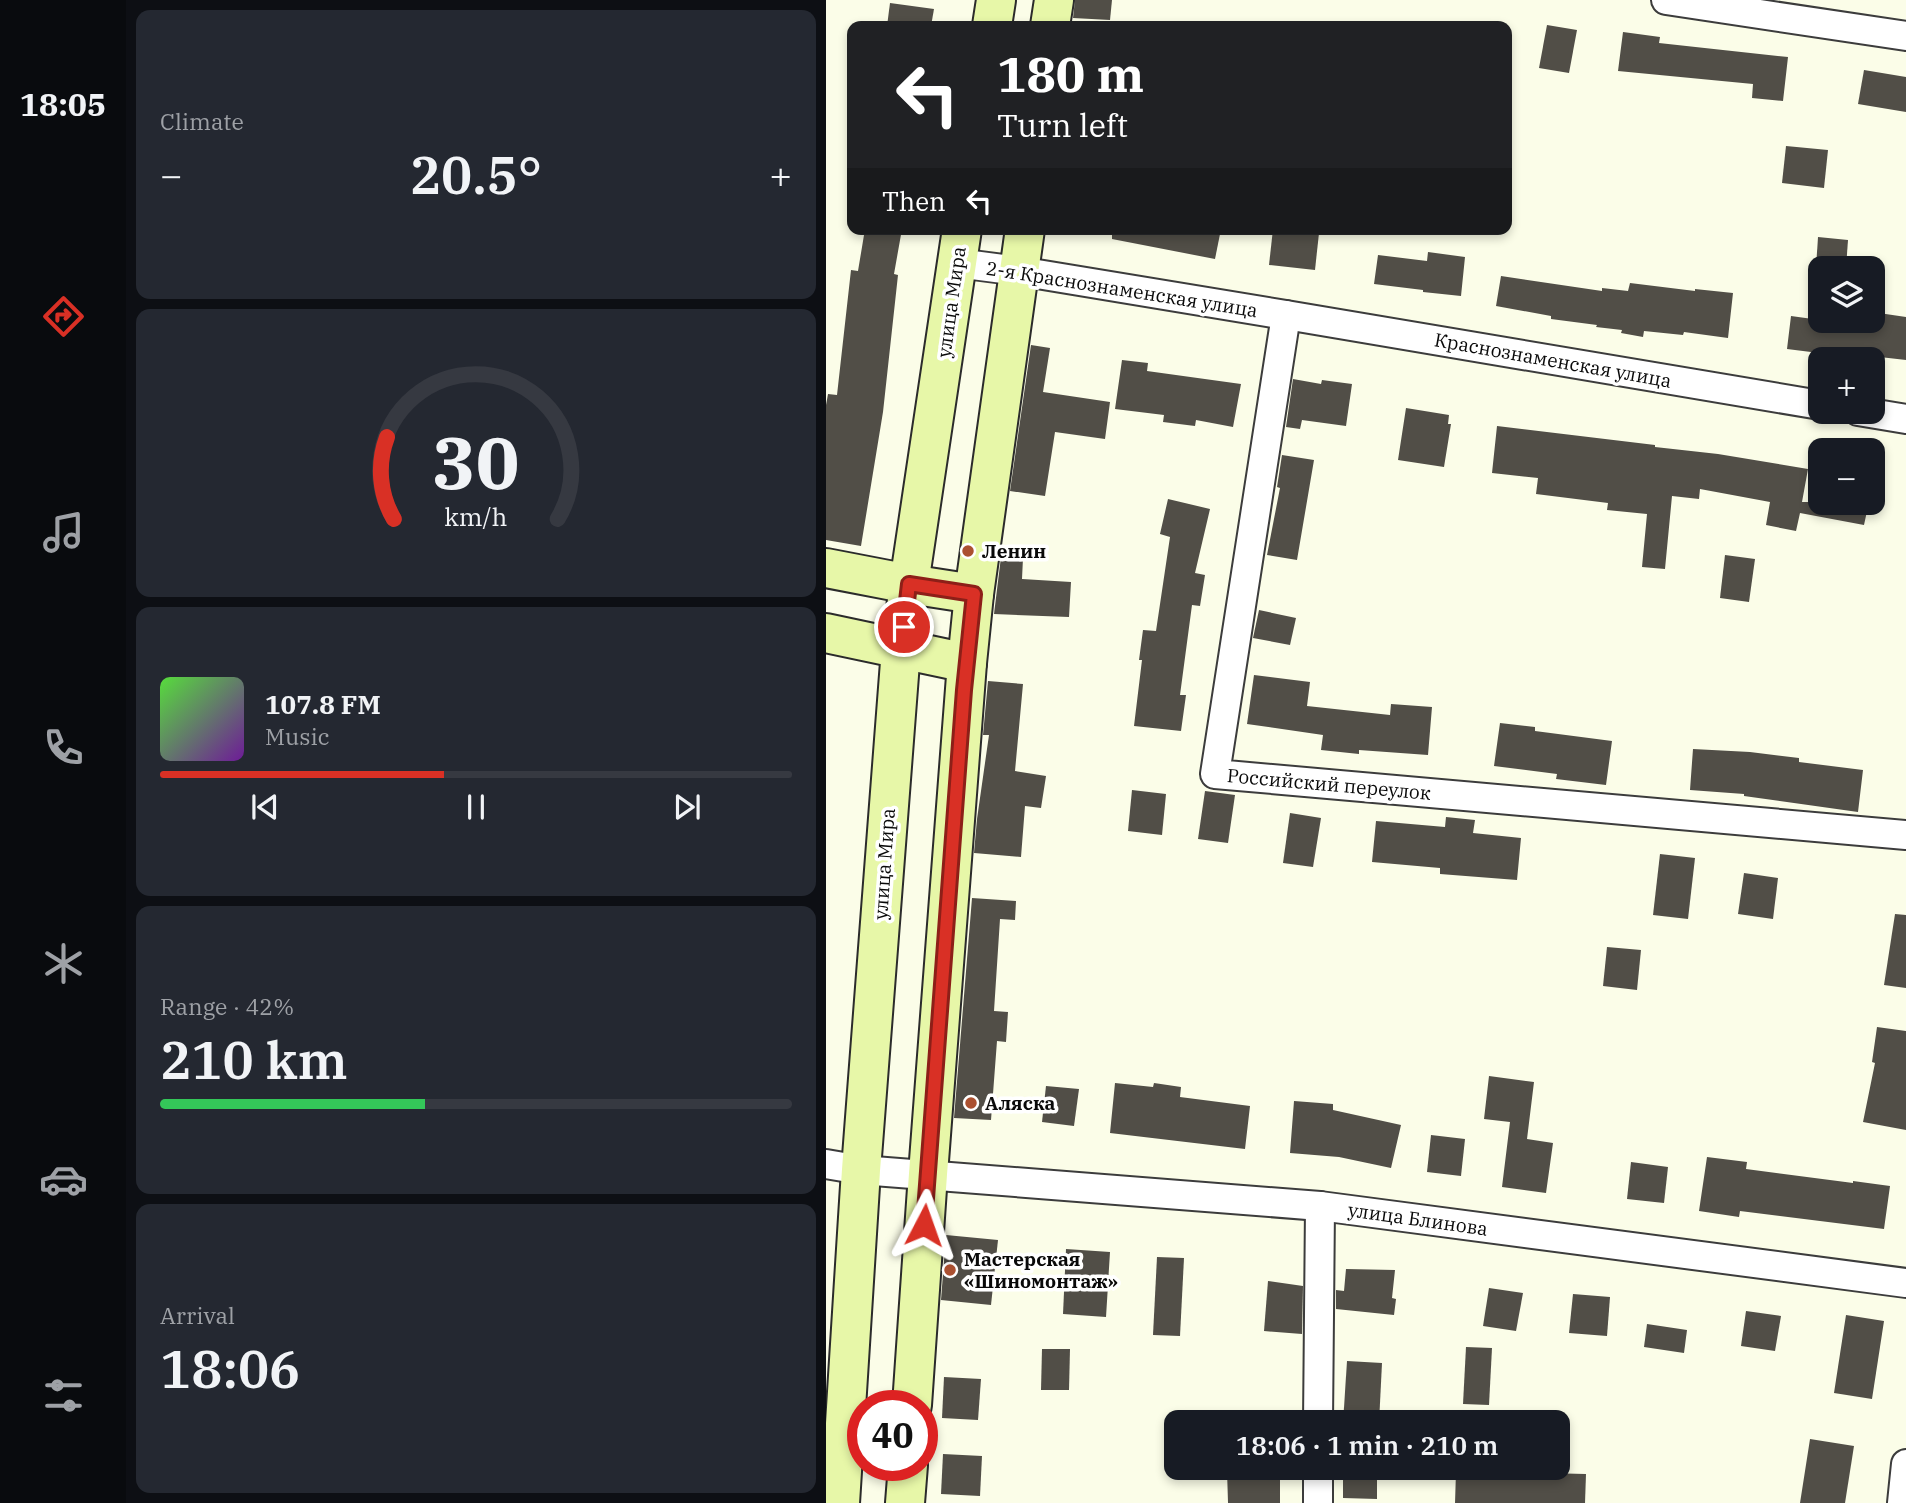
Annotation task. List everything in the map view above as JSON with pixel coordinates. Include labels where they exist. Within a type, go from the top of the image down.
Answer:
[{"type":"street","points":[[993,21],[996,0]]},
{"type":"street","points":[[1052,21],[1054,0]]},
{"type":"street","points":[[1666,0],[1906,36]]},
{"type":"street","points":[[913,1390],[967,663],[974,594],[1024,235]]},
{"type":"street","name":"2-я Краснознаменская улица","points":[[959,246],[1019,271],[1286,315]]},
{"type":"street","name":"улица Мира","points":[[840,1503],[844,1167],[909,584],[959,246]]},
{"type":"street","name":"Краснознаменская улица","points":[[1286,315],[1808,403]]},
{"type":"street","name":"Российский переулок","points":[[1286,315],[1215,774],[1906,835]]},
{"type":"street","points":[[1885,416],[1906,419]]},
{"type":"street","points":[[826,568],[974,594]]},
{"type":"street","points":[[826,633],[967,663]]},
{"type":"street","name":"улица Блинова","points":[[844,1167],[1320,1206],[1906,1283]]},
{"type":"street","points":[[1318,1410],[1320,1206]]},
{"type":"street","points":[[1902,1503],[1906,1464]]},
{"type":"street","points":[[1318,1480],[1318,1503]]},
{"type":"street","points":[[905,1503],[907,1481]]},
{"type":"building","points":[[1075,0],[1112,0],[1110,20],[1073,18]]},
{"type":"building","points":[[890,3],[934,9],[932,21],[888,21]]},
{"type":"building","points":[[1547,25],[1577,30],[1569,73],[1539,68]]},
{"type":"building","points":[[1623,32],[1660,37],[1659,43],[1788,57],[1783,101],[1752,98],[1753,84],[1618,71]]},
{"type":"building","points":[[1864,70],[1906,77],[1906,112],[1858,104]]},
{"type":"building","points":[[1786,146],[1828,150],[1824,188],[1782,183]]},
{"type":"building","points":[[864,235],[901,235],[894,274],[898,275],[883,412],[861,546],[826,540],[826,405],[828,394],[837,395],[851,270],[858,271]]},
{"type":"building","points":[[1112,235],[1220,235],[1215,259],[1112,239]]},
{"type":"building","points":[[1272,235],[1319,235],[1315,270],[1269,265]]},
{"type":"building","points":[[1818,237],[1848,240],[1847,256],[1817,256]]},
{"type":"building","points":[[1428,252],[1465,257],[1461,296],[1374,284],[1378,255],[1427,261]]},
{"type":"building","points":[[1501,276],[1602,291],[1602,288],[1628,291],[1630,283],[1733,293],[1728,338],[1684,332],[1683,335],[1644,331],[1643,337],[1621,333],[1622,330],[1551,319],[1551,316],[1496,306]]},
{"type":"building","points":[[1885,314],[1906,317],[1906,360],[1885,358],[1885,347],[1808,347],[1808,352],[1787,349],[1791,316],[1808,318],[1808,333],[1885,333]]},
{"type":"building","points":[[1031,345],[1050,348],[1043,392],[1110,402],[1105,439],[1055,432],[1045,496],[1010,491]]},
{"type":"building","points":[[1122,360],[1148,363],[1147,371],[1241,384],[1233,427],[1196,420],[1195,426],[1163,422],[1164,415],[1115,409]]},
{"type":"building","points":[[1293,379],[1321,384],[1322,380],[1352,384],[1346,426],[1302,420],[1300,429],[1286,427]]},
{"type":"building","points":[[1406,408],[1449,415],[1448,424],[1451,424],[1444,467],[1398,460]]},
{"type":"building","points":[[1497,426],[1655,445],[1808,469],[1802,502],[1808,502],[1808,514],[1800,513],[1796,531],[1766,525],[1770,502],[1700,489],[1699,499],[1672,496],[1665,569],[1642,567],[1647,514],[1607,510],[1608,503],[1536,494],[1538,478],[1492,473]]},
{"type":"building","points":[[1282,455],[1314,460],[1297,560],[1267,555],[1280,488],[1277,487]]},
{"type":"building","points":[[1168,499],[1210,509],[1195,573],[1205,575],[1200,606],[1192,605],[1180,695],[1186,695],[1181,731],[1134,726],[1143,630],[1156,631],[1170,537],[1160,534]]},
{"type":"building","points":[[1811,515],[1866,515],[1864,525]]},
{"type":"building","points":[[1725,555],[1755,559],[1749,602],[1720,598]]},
{"type":"building","points":[[1001,557],[1023,558],[1022,579],[1071,582],[1069,617],[994,614]]},
{"type":"building","points":[[1259,610],[1296,618],[1290,645],[1253,638]]},
{"type":"building","points":[[1254,675],[1310,682],[1307,706],[1390,715],[1391,704],[1432,707],[1428,755],[1359,750],[1359,754],[1321,750],[1323,735],[1247,724]]},
{"type":"building","points":[[988,681],[1023,684],[1015,771],[1046,776],[1041,808],[1025,806],[1021,857],[974,853],[989,735],[983,735]]},
{"type":"building","points":[[1500,723],[1535,727],[1535,731],[1612,741],[1606,785],[1556,779],[1557,774],[1494,766]]},
{"type":"building","points":[[1693,749],[1799,758],[1799,762],[1863,770],[1858,812],[1744,794],[1690,790]]},
{"type":"building","points":[[1132,790],[1166,794],[1162,835],[1128,831]]},
{"type":"building","points":[[1205,791],[1235,795],[1228,843],[1198,839]]},
{"type":"building","points":[[1290,813],[1321,818],[1313,867],[1283,863]]},
{"type":"building","points":[[1446,817],[1475,820],[1473,833],[1521,838],[1517,880],[1440,874],[1440,868],[1372,862],[1376,821],[1445,827]]},
{"type":"building","points":[[1660,854],[1695,858],[1688,919],[1653,915]]},
{"type":"building","points":[[1744,873],[1778,878],[1773,919],[1738,914]]},
{"type":"building","points":[[972,898],[1016,901],[1015,920],[1000,919],[994,1011],[1008,1012],[1006,1042],[997,1041],[991,1120],[954,1118]]},
{"type":"building","points":[[1895,914],[1906,915],[1906,988],[1884,985]]},
{"type":"building","points":[[1607,947],[1641,950],[1637,990],[1603,986]]},
{"type":"building","points":[[1877,1027],[1906,1031],[1906,1130],[1863,1122],[1875,1063],[1872,1062]]},
{"type":"building","points":[[1489,1076],[1534,1082],[1527,1139],[1553,1143],[1546,1193],[1502,1187],[1510,1122],[1484,1119]]},
{"type":"building","points":[[1115,1083],[1153,1087],[1154,1083],[1181,1087],[1180,1097],[1250,1106],[1245,1149],[1110,1133]]},
{"type":"building","points":[[1046,1086],[1079,1089],[1074,1126],[1042,1122]]},
{"type":"building","points":[[1294,1101],[1333,1104],[1333,1110],[1401,1125],[1391,1168],[1339,1157],[1290,1153]]},
{"type":"building","points":[[1431,1135],[1465,1139],[1461,1176],[1427,1172]]},
{"type":"building","points":[[1707,1157],[1747,1162],[1746,1169],[1890,1186],[1884,1229],[1740,1211],[1739,1217],[1699,1211]]},
{"type":"building","points":[[1631,1162],[1668,1167],[1664,1203],[1627,1199]]},
{"type":"building","points":[[946,1235],[998,1240],[991,1305],[941,1300]]},
{"type":"building","points":[[1066,1249],[1110,1252],[1106,1317],[1063,1314]]},
{"type":"building","points":[[1157,1257],[1184,1258],[1180,1336],[1153,1335]]},
{"type":"building","points":[[1346,1269],[1395,1270],[1392,1298],[1396,1299],[1394,1315],[1336,1309],[1336,1290],[1344,1291]]},
{"type":"building","points":[[1268,1281],[1303,1286],[1302,1334],[1264,1331]]},
{"type":"building","points":[[1489,1288],[1523,1293],[1516,1331],[1483,1326]]},
{"type":"building","points":[[1573,1294],[1610,1297],[1607,1336],[1569,1333]]},
{"type":"building","points":[[1746,1311],[1781,1316],[1775,1351],[1741,1346]]},
{"type":"building","points":[[1846,1315],[1884,1321],[1872,1399],[1834,1393]]},
{"type":"building","points":[[1647,1324],[1687,1330],[1684,1353],[1644,1347]]},
{"type":"building","points":[[1466,1347],[1492,1348],[1489,1405],[1463,1404]]},
{"type":"building","points":[[1042,1349],[1070,1349],[1069,1390],[1041,1390]]},
{"type":"building","points":[[1347,1361],[1382,1363],[1380,1410],[1344,1410]]},
{"type":"building","points":[[944,1377],[981,1379],[978,1420],[942,1418]]},
{"type":"building","points":[[1810,1439],[1854,1446],[1845,1503],[1800,1503]]},
{"type":"building","points":[[943,1454],[982,1456],[980,1496],[941,1494]]},
{"type":"building","points":[[1570,1474],[1586,1474],[1585,1503],[1455,1503],[1456,1480],[1570,1480]]},
{"type":"building","points":[[1227,1480],[1280,1480],[1280,1503],[1228,1503]]},
{"type":"building","points":[[1343,1480],[1377,1480],[1377,1499],[1343,1498]]},
{"type":"place","name":"Ленин","points":[[968,551]]},
{"type":"place","name":"Аляска","points":[[971,1103]]},
{"type":"place","name":"Мастерская «Шиномонтаж»","points":[[950,1270]]},
{"type":"route","points":[[904,627],[909,584],[974,594],[964,690],[924,1225]]}]
